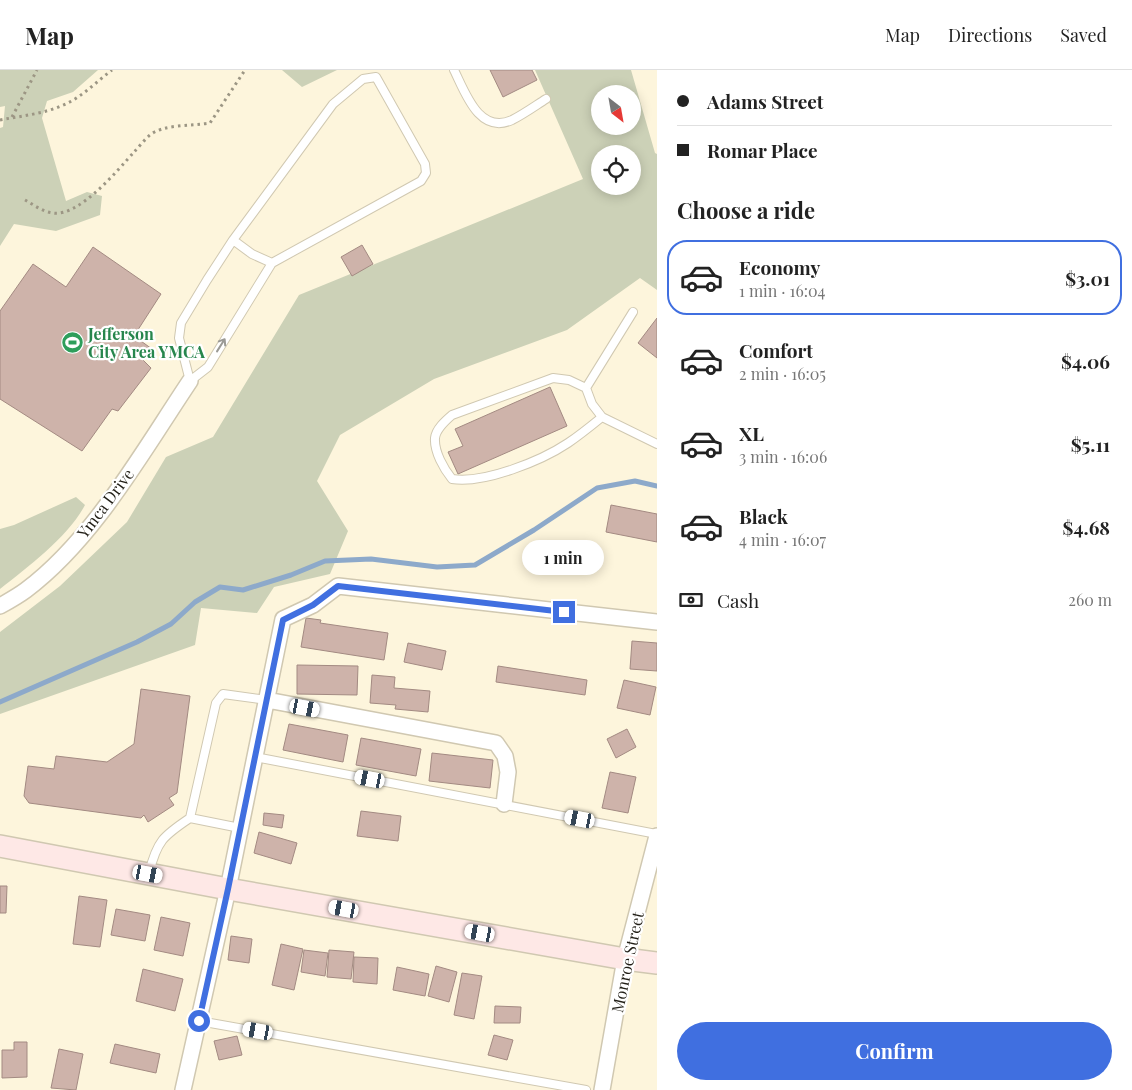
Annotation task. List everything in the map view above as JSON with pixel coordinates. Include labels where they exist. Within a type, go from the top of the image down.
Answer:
[{"type":"main road","points":[[0,846],[228,889],[657,963]]},
{"type":"street","name":"Ymca Drive","points":[[0,606],[26,590],[67,553],[107,504],[190,381]]},
{"type":"street","points":[[183,1090],[228,889],[283,620],[313,605],[338,586],[657,622]]},
{"type":"street","points":[[267,700],[496,743],[506,756],[508,772],[504,804]]},
{"type":"street","name":"Monroe Street","points":[[602,1090],[625,959],[657,835]]},
{"type":"lane","points":[[454,70],[473,108],[484,119],[497,122],[511,121],[546,99]]},
{"type":"lane","points":[[378,74],[425,164],[426,173],[421,181],[272,263],[208,367],[190,381],[179,338],[180,323],[234,240],[334,104],[364,79],[378,74]]},
{"type":"lane","points":[[234,240],[252,254],[272,263]]},
{"type":"lane","points":[[586,388],[633,312]]},
{"type":"lane","points":[[602,417],[567,444],[515,470],[465,481],[452,479],[446,471],[439,456],[435,438],[442,424],[452,415],[553,378],[569,380],[586,388],[592,404],[602,417],[657,444]]},
{"type":"lane","points":[[148,874],[154,852],[166,834],[190,818],[216,703],[223,694],[267,700]]},
{"type":"lane","points":[[255,757],[657,835]]},
{"type":"lane","points":[[190,818],[240,828]]},
{"type":"lane","points":[[199,1021],[586,1090]]},
{"type":"path","points":[[12,118],[37,70]]},
{"type":"path","points":[[0,120],[30,115],[62,106],[73,100],[112,70]]},
{"type":"path","points":[[25,200],[42,210],[54,213],[67,212],[79,205],[106,182],[151,134],[175,126],[210,123],[245,70]]},
{"type":"green space","points":[[0,70],[98,70],[73,92],[47,101],[42,118],[66,201],[87,192],[102,196],[100,215],[56,231],[14,224],[0,246],[0,128],[3,127],[5,106],[0,107]]},
{"type":"green space","points":[[282,70],[337,70],[302,87]]},
{"type":"green space","points":[[535,70],[631,70],[635,85],[591,85],[591,135],[641,135],[641,105],[655,153],[657,154],[657,290],[640,278],[567,330],[434,379],[340,435],[317,481],[348,531],[330,574],[274,587],[257,613],[201,608],[195,645],[0,714],[0,632],[60,586],[127,522],[166,457],[213,437],[299,295],[583,179]]},
{"type":"green space","points":[[76,497],[85,505],[69,528],[47,550],[0,589],[0,529],[14,525]]},
{"type":"building","points":[[490,70],[532,70],[537,80],[503,97]]},
{"type":"building","points":[[362,245],[373,264],[352,276],[341,257]]},
{"type":"building","name":"Jefferson City Area YMCA","points":[[93,247],[161,294],[134,336],[152,349],[143,360],[151,368],[118,411],[112,409],[82,451],[0,399],[0,311],[33,264],[66,287]]},
{"type":"building","points":[[657,318],[657,358],[638,343]]},
{"type":"building","points":[[550,387],[567,426],[458,474],[448,452],[463,446],[455,429]]},
{"type":"building","points":[[611,505],[657,514],[657,542],[606,532]]},
{"type":"building","points":[[306,618],[321,620],[320,623],[388,633],[384,660],[301,647]]},
{"type":"building","points":[[632,641],[657,643],[657,671],[630,669]]},
{"type":"building","points":[[408,643],[446,651],[442,670],[404,662]]},
{"type":"building","points":[[297,665],[358,666],[357,695],[297,694]]},
{"type":"building","points":[[498,666],[587,680],[585,695],[496,682]]},
{"type":"building","points":[[372,675],[395,677],[394,688],[430,691],[428,712],[395,709],[396,705],[370,703]]},
{"type":"building","points":[[624,680],[656,687],[650,715],[617,708]]},
{"type":"building","points":[[141,689],[190,696],[177,793],[169,798],[174,805],[148,822],[144,815],[141,818],[29,803],[24,796],[28,766],[54,769],[56,756],[107,762],[134,744]]},
{"type":"building","points":[[289,724],[348,735],[343,762],[283,750]]},
{"type":"building","points":[[627,729],[636,747],[616,758],[607,739]]},
{"type":"building","points":[[361,738],[421,749],[416,776],[356,765]]},
{"type":"building","points":[[432,753],[493,760],[490,788],[429,781]]},
{"type":"building","points":[[610,772],[636,777],[628,813],[602,808]]},
{"type":"building","points":[[361,811],[401,816],[398,841],[357,836]]},
{"type":"building","points":[[264,813],[284,815],[282,828],[263,825]]},
{"type":"building","points":[[259,832],[297,843],[291,864],[254,853]]},
{"type":"building","points":[[0,886],[7,886],[6,913],[0,913]]},
{"type":"building","points":[[79,896],[107,900],[100,947],[73,944]]},
{"type":"building","points":[[116,909],[150,915],[145,941],[111,935]]},
{"type":"building","points":[[161,917],[190,923],[183,956],[154,950]]},
{"type":"building","points":[[231,936],[252,939],[249,963],[228,960]]},
{"type":"building","points":[[281,944],[303,949],[294,990],[272,985]]},
{"type":"building","points":[[304,950],[328,953],[325,976],[301,972]]},
{"type":"building","points":[[329,950],[354,952],[351,979],[327,977]]},
{"type":"building","points":[[354,957],[378,958],[377,984],[353,982]]},
{"type":"building","points":[[436,966],[457,972],[449,1002],[428,996]]},
{"type":"building","points":[[397,967],[429,974],[425,996],[393,990]]},
{"type":"building","points":[[143,969],[183,979],[175,1011],[136,1001]]},
{"type":"building","points":[[462,973],[482,976],[474,1019],[454,1015]]},
{"type":"building","points":[[495,1006],[521,1007],[520,1023],[494,1023]]},
{"type":"building","points":[[494,1035],[513,1040],[507,1060],[488,1055]]},
{"type":"building","points":[[237,1036],[242,1055],[219,1060],[214,1041]]},
{"type":"building","points":[[14,1042],[27,1042],[27,1077],[2,1078],[2,1050],[14,1050]]},
{"type":"building","points":[[115,1044],[160,1054],[156,1073],[110,1063]]},
{"type":"building","points":[[59,1049],[83,1054],[76,1090],[51,1088]]},
{"type":"waterway","points":[[0,702],[137,642],[171,624],[195,602],[220,587],[243,590],[291,575],[325,561],[371,559],[437,567],[475,565],[534,530],[597,488],[635,481],[657,486]]},
{"type":"place","name":"Jefferson City Area YMCA","points":[[72,342]]},
{"type":"route","points":[[199,1021],[283,620],[313,605],[338,586],[564,612]]}]
